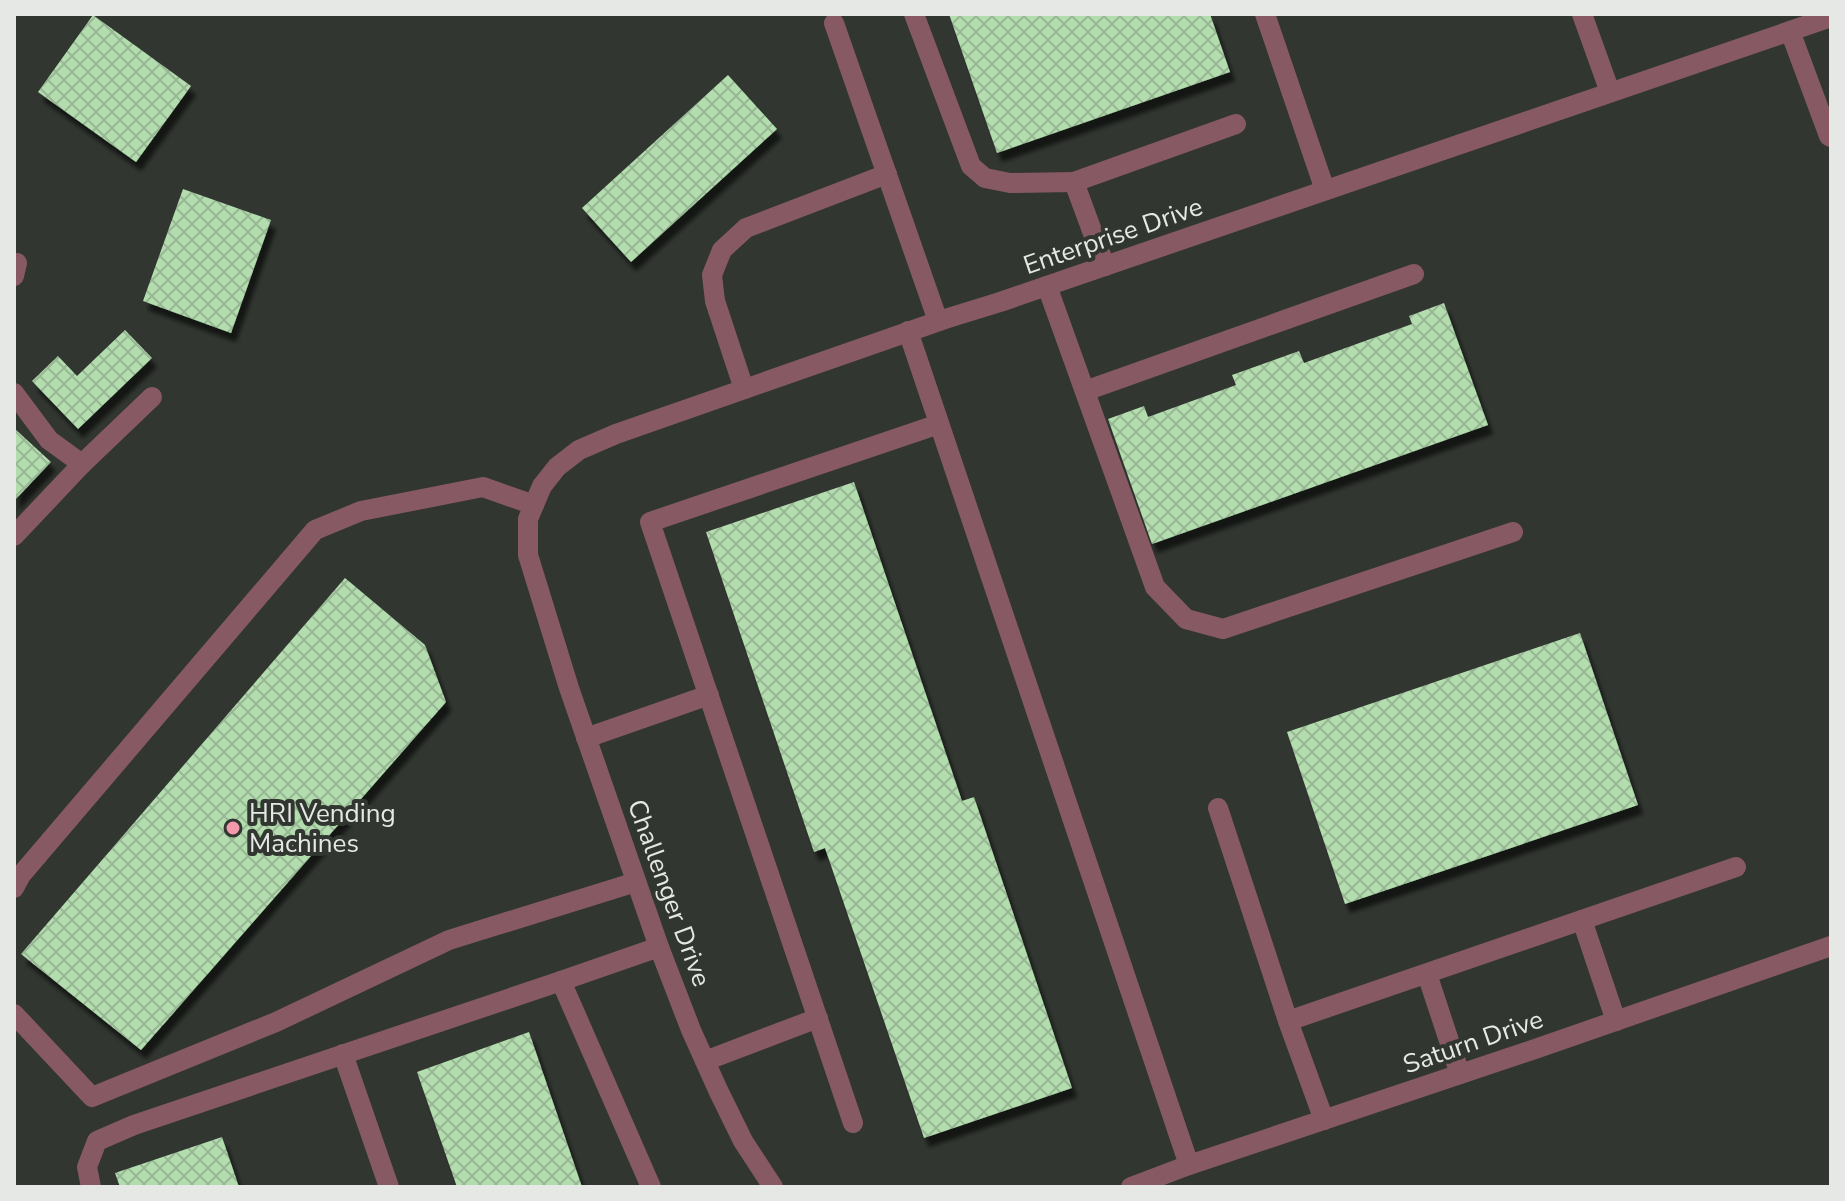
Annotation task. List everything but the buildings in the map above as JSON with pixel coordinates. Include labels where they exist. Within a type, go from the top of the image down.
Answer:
[{"type":"street","points":[[914,14],[971,166],[985,178],[1010,183],[1074,182],[1236,124]]},
{"type":"street","points":[[1265,14],[1325,190]]},
{"type":"street","points":[[1582,14],[1610,92]]},
{"type":"street","name":"Enterprise Drive","points":[[543,605],[528,555],[528,519],[542,486],[557,467],[579,450],[616,434],[908,331],[1047,286],[1825,17]]},
{"type":"street","points":[[834,23],[938,321]]},
{"type":"street","points":[[1790,31],[1831,137]]},
{"type":"street","points":[[744,389],[715,301],[712,275],[722,250],[746,228],[887,174]]},
{"type":"street","points":[[1074,182],[1105,266]]},
{"type":"street","points":[[1085,391],[1414,274]]},
{"type":"street","points":[[1047,286],[1155,587],[1186,619],[1223,629],[1513,532]]},
{"type":"street","points":[[908,331],[1177,1175]]},
{"type":"street","points":[[14,393],[49,440],[82,464]]},
{"type":"street","points":[[14,536],[82,464],[152,397]]},
{"type":"street","points":[[853,1123],[650,522],[939,424]]},
{"type":"street","points":[[14,888],[31,863],[315,530],[361,511],[483,487],[534,505]]},
{"type":"street","name":"Challenger Drive","points":[[543,605],[659,947],[705,1061],[743,1141],[773,1187]]},
{"type":"street","points":[[586,738],[709,695]]},
{"type":"street","points":[[1218,808],[1324,1120]]},
{"type":"street","points":[[1288,1021],[1736,867]]},
{"type":"street","points":[[14,1014],[92,1097],[276,1022],[449,940],[636,882]]},
{"type":"street","points":[[1582,920],[1616,1021]]},
{"type":"street","name":"Saturn Drive","points":[[1131,1187],[1177,1175],[1324,1120],[1831,946]]},
{"type":"street","points":[[91,1187],[87,1167],[97,1141],[134,1125],[659,947]]},
{"type":"street","points":[[1427,974],[1460,1074]]},
{"type":"street","points":[[561,981],[651,1187]]},
{"type":"street","points":[[705,1061],[818,1018]]},
{"type":"street","points":[[343,1054],[389,1187]]},
{"type":"place","name":"HRI Vending Machines","points":[[233,828]]}]
